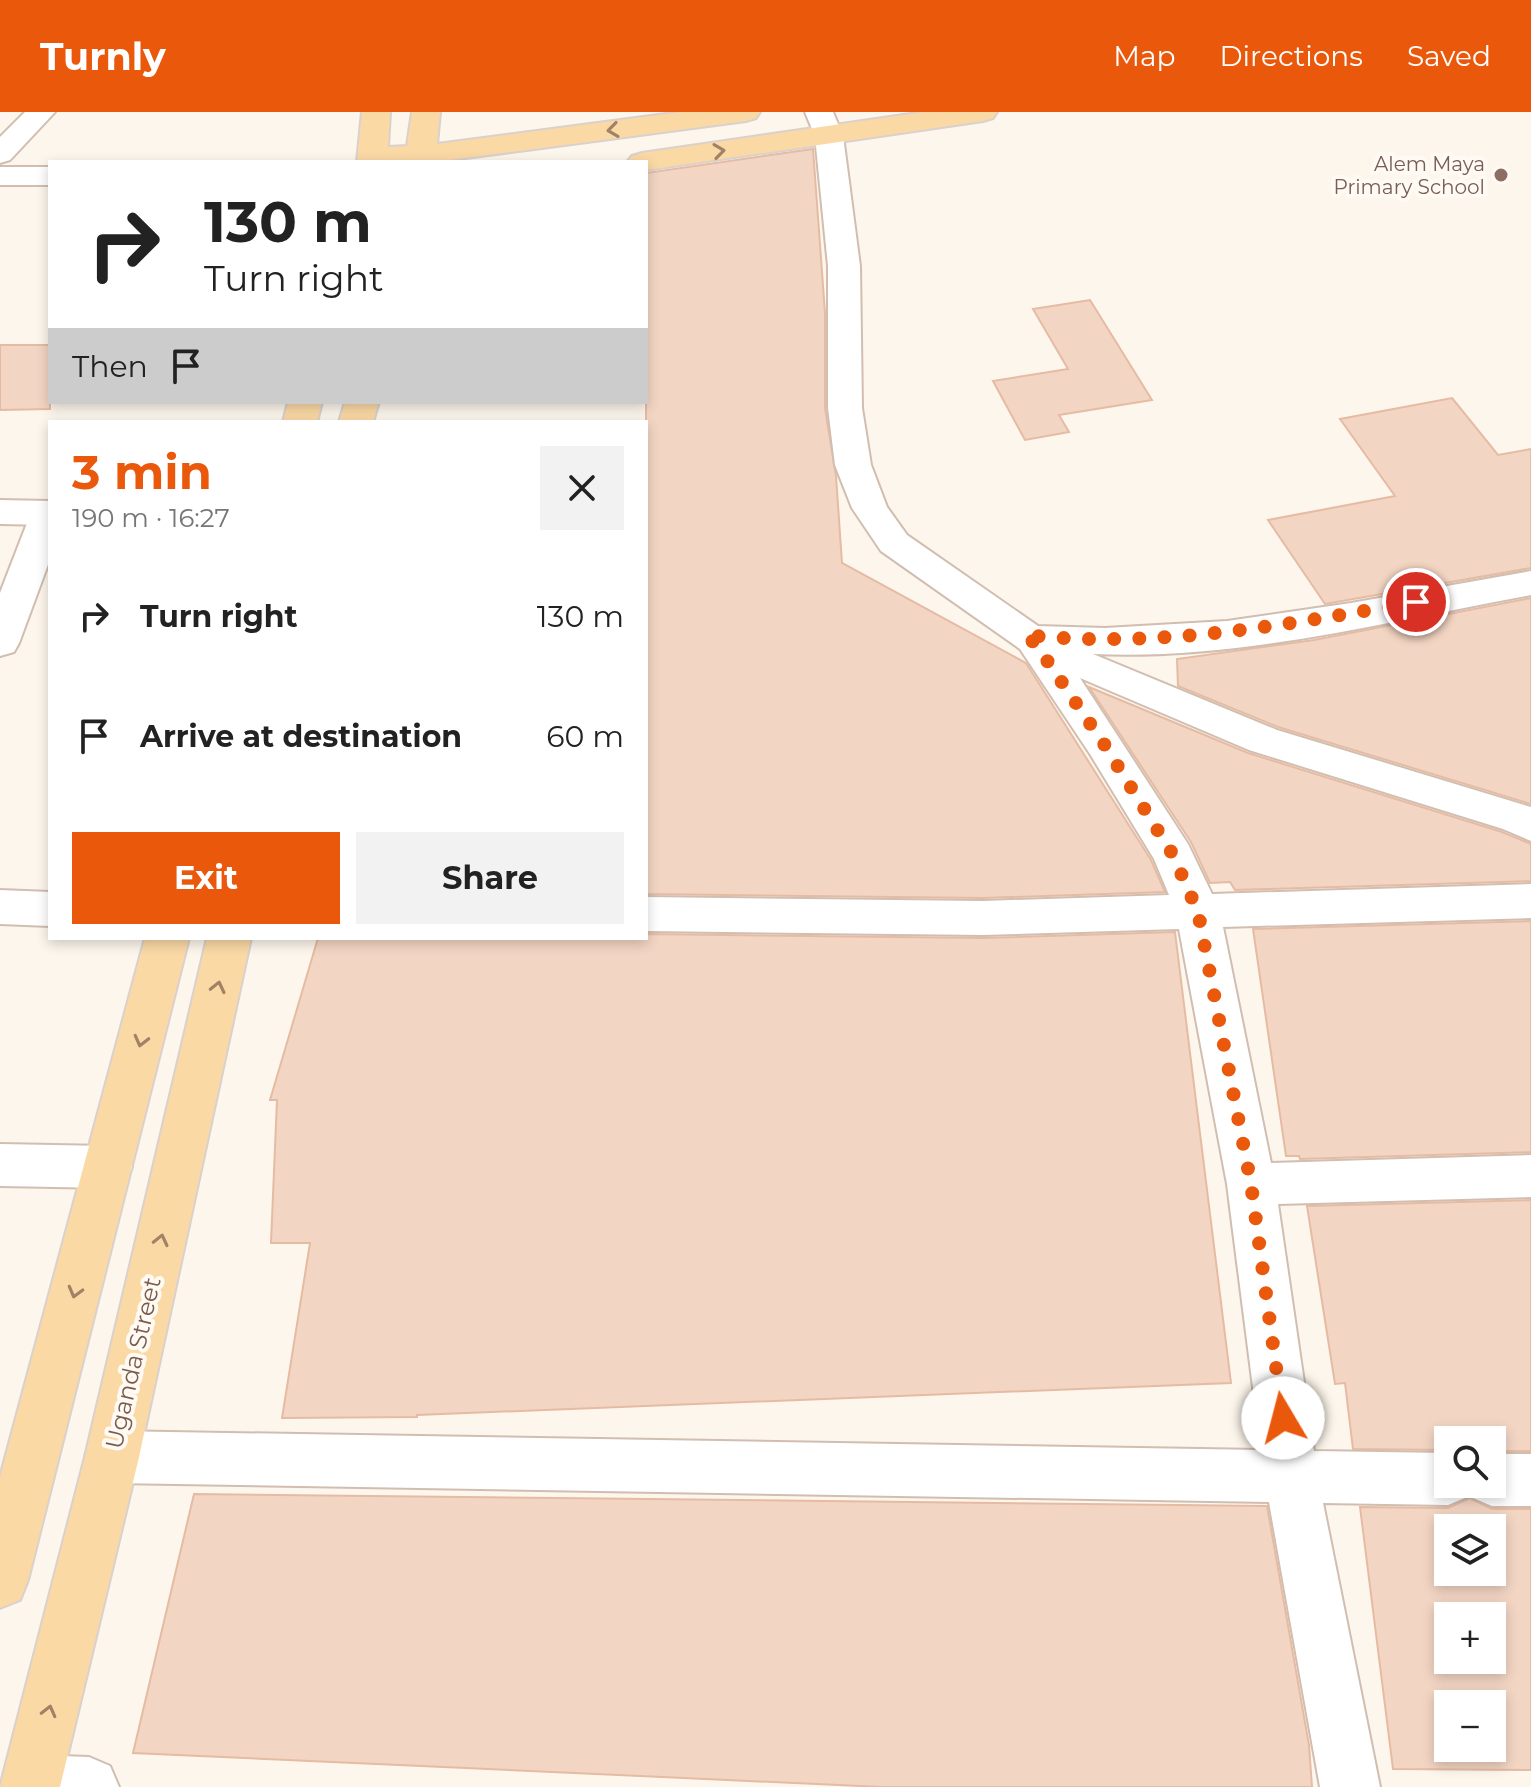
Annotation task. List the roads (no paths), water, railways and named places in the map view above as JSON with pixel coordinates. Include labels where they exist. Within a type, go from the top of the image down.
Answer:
[{"type":"main road","points":[[376,112],[368,160],[421,158],[746,112]]},
{"type":"main road","points":[[421,158],[426,112]]},
{"type":"main road","points":[[648,161],[824,124],[983,112]]},
{"type":"main road","points":[[0,1580],[11,1495],[108,1167],[166,940]]},
{"type":"main road","name":"Uganda Street","points":[[31,1786],[112,1457],[229,940]]},
{"type":"street","points":[[0,154],[41,112]]},
{"type":"street","points":[[824,124],[844,266],[845,408],[853,465],[870,508],[894,543],[1030,639],[1263,740],[1518,818],[1531,825]]},
{"type":"street","points":[[0,176],[48,176]]},
{"type":"street","points":[[0,512],[48,513]]},
{"type":"street","points":[[0,643],[48,518]]},
{"type":"street","points":[[1030,639],[1121,642],[1243,632],[1531,583]]},
{"type":"street","points":[[1030,639],[1104,744],[1173,855],[1198,912],[1251,1184],[1291,1477],[1350,1787]]},
{"type":"street","points":[[648,914],[983,918],[1531,901]]},
{"type":"street","points":[[0,907],[48,909]]},
{"type":"street","points":[[0,1165],[108,1167]]},
{"type":"street","points":[[1251,1184],[1531,1176]]},
{"type":"street","points":[[112,1457],[1434,1479]]},
{"type":"street","points":[[1506,1480],[1531,1480]]},
{"type":"street","points":[[31,1786],[89,1787]]},
{"type":"place","name":"Alem Maya Primary School","points":[[1501,175]]}]
